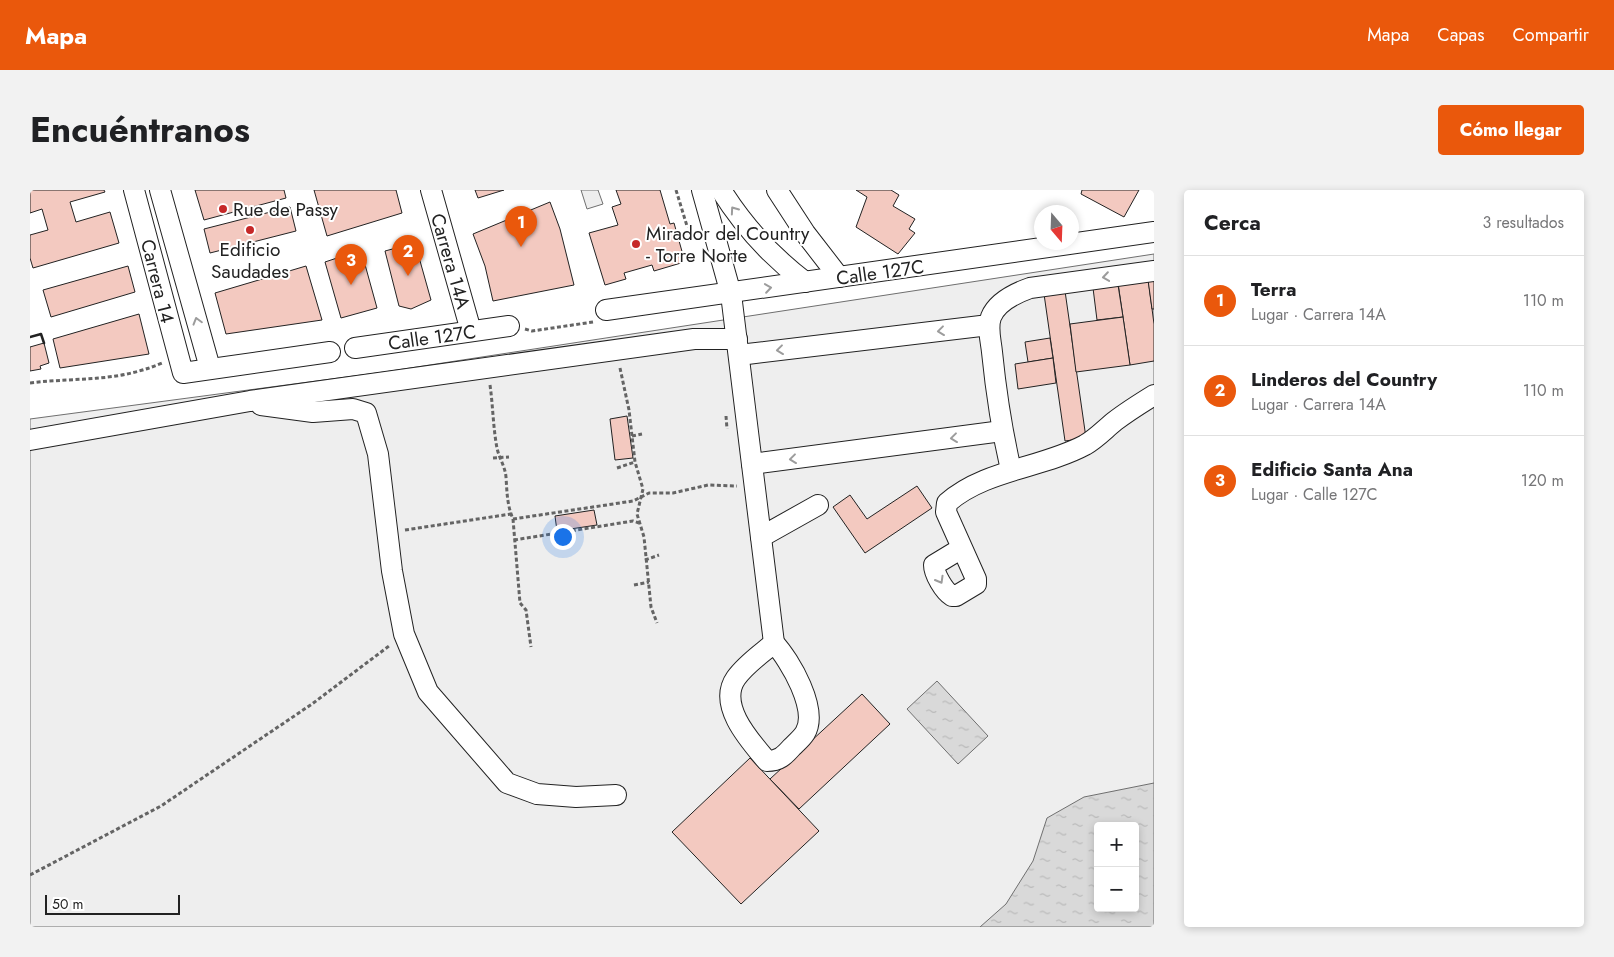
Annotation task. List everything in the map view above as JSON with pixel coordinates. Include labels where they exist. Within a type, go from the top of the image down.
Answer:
[{"type":"street","name":"Carrera 14","points":[[134,190],[180,363]]},
{"type":"street","name":"Carrera 14","points":[[160,190],[210,368]]},
{"type":"street","name":"Carrera 14A","points":[[431,190],[471,332]]},
{"type":"street","points":[[702,190],[731,294],[774,643],[793,667],[809,714],[806,733],[783,757],[776,761],[767,760],[746,736],[735,713],[732,697],[734,680],[744,668],[774,643]]},
{"type":"street","points":[[721,190],[734,212],[770,254],[805,282]]},
{"type":"street","points":[[777,190],[805,233],[839,277]]},
{"type":"street","name":"Calle 127C","points":[[602,315],[805,282],[1154,232]]},
{"type":"street","points":[[1011,470],[1002,431],[989,325],[993,313],[1012,296],[1030,288],[1154,270]]},
{"type":"street","points":[[30,440],[250,401],[694,339],[738,347],[989,325]]},
{"type":"street","name":"Calle 127C","points":[[355,348],[514,327]]},
{"type":"street","points":[[180,363],[210,368],[330,352]]},
{"type":"street","points":[[962,548],[946,512],[947,503],[956,495],[1011,470],[1028,468],[1085,445],[1154,395]]},
{"type":"street","points":[[250,401],[266,407],[312,412],[354,409],[366,413],[378,454],[389,533],[392,571],[404,634],[428,692],[507,783],[537,794],[576,797],[616,795]]},
{"type":"street","points":[[752,464],[1002,431]]},
{"type":"street","points":[[761,537],[818,505]]},
{"type":"path","points":[[514,327],[532,331],[592,322],[602,315]]},
{"type":"path","points":[[618,350],[635,462],[643,489],[638,501],[637,514],[644,537],[651,607],[657,623]]},
{"type":"path","points":[[30,383],[117,378],[180,363]]},
{"type":"path","points":[[488,367],[493,429],[506,476],[506,491],[513,519],[520,603],[526,610],[531,647]]},
{"type":"path","points":[[632,436],[642,434]]},
{"type":"path","points":[[492,458],[509,456]]},
{"type":"path","points":[[617,468],[635,462]]},
{"type":"path","points":[[513,519],[633,501],[642,495],[672,493],[708,485],[728,487],[754,484]]},
{"type":"path","points":[[389,533],[511,514]]},
{"type":"path","points":[[514,540],[633,521],[640,523]]},
{"type":"path","points":[[645,560],[659,555]]},
{"type":"path","points":[[634,585],[649,582]]},
{"type":"path","points":[[30,875],[160,806],[312,704],[404,634]]},
{"type":"shaded area","points":[[581,190],[598,190],[603,204],[587,209]]},
{"type":"shaded area","points":[[1154,254],[1154,927],[30,927],[30,419],[384,372]]},
{"type":"water","points":[[937,681],[988,736],[958,764],[907,709]]},
{"type":"water","points":[[1154,783],[1154,927],[980,927],[1006,904],[1033,861],[1047,818],[1084,797]]},
{"type":"building","points":[[30,190],[104,190],[105,192],[70,202],[76,222],[110,212],[119,243],[33,268],[30,258],[30,235],[48,230],[42,209],[30,213]]},
{"type":"building","name":"Rue de Passy","points":[[195,190],[284,190],[286,198],[204,220]]},
{"type":"building","points":[[314,190],[396,190],[402,213],[327,236]]},
{"type":"building","points":[[475,190],[504,190],[478,198]]},
{"type":"building","name":"Mirador del Country - Torre Norte","points":[[616,190],[660,190],[670,224],[674,223],[683,255],[679,256],[681,263],[654,271],[652,265],[624,273],[626,279],[605,285],[589,233],[618,225],[612,207],[621,204]]},
{"type":"building","points":[[856,190],[891,190],[899,195],[893,206],[915,219],[909,229],[915,233],[898,254],[856,227],[867,197]]},
{"type":"building","points":[[1082,190],[1139,190],[1124,217],[1081,194]]},
{"type":"building","points":[[550,202],[560,229],[574,285],[493,301],[485,266],[473,234]]},
{"type":"building","name":"Edificio Saudades","points":[[290,207],[296,231],[210,253],[204,229]]},
{"type":"building","points":[[415,243],[431,300],[411,309],[399,306],[385,251]]},
{"type":"building","points":[[361,250],[377,308],[341,318],[325,262]]},
{"type":"building","points":[[128,266],[135,292],[51,317],[43,290]]},
{"type":"building","points":[[306,266],[322,320],[226,334],[215,293]]},
{"type":"building","points":[[1148,278],[1154,324],[1154,361],[1130,365],[1118,283]]},
{"type":"building","points":[[1154,279],[1154,309],[1152,309],[1148,280]]},
{"type":"building","points":[[1118,285],[1123,317],[1097,320],[1093,288]]},
{"type":"building","points":[[1065,291],[1086,438],[1065,441],[1044,294]]},
{"type":"building","points":[[139,314],[149,354],[60,368],[53,339]]},
{"type":"building","points":[[1123,317],[1130,365],[1076,372],[1070,324]]},
{"type":"building","points":[[1050,338],[1053,358],[1028,362],[1025,342]]},
{"type":"building","points":[[44,343],[49,363],[40,366],[41,369],[30,371],[30,347]]},
{"type":"building","points":[[1053,358],[1056,383],[1018,389],[1015,364]]},
{"type":"building","points":[[627,416],[633,458],[615,460],[610,419]]},
{"type":"building","points":[[917,486],[932,508],[865,553],[833,507],[850,495],[867,519]]},
{"type":"building","points":[[594,510],[597,525],[557,531],[555,516]]},
{"type":"building","points":[[862,694],[890,724],[799,809],[770,779]]},
{"type":"building","points":[[750,758],[819,831],[741,904],[672,832]]},
{"type":"wall","points":[[30,337],[41,334],[44,343]]},
{"type":"place","name":"Rue de Passy","points":[[223,209]]},
{"type":"place","name":"Edificio Saudades","points":[[250,230]]},
{"type":"place","name":"Mirador del Country - Torre Norte","points":[[636,244]]},
{"type":"place","name":"Terra","points":[[521,247]]},
{"type":"place","name":"Linderos del Country","points":[[408,276]]},
{"type":"place","name":"Edificio Santa Ana","points":[[351,285]]}]
